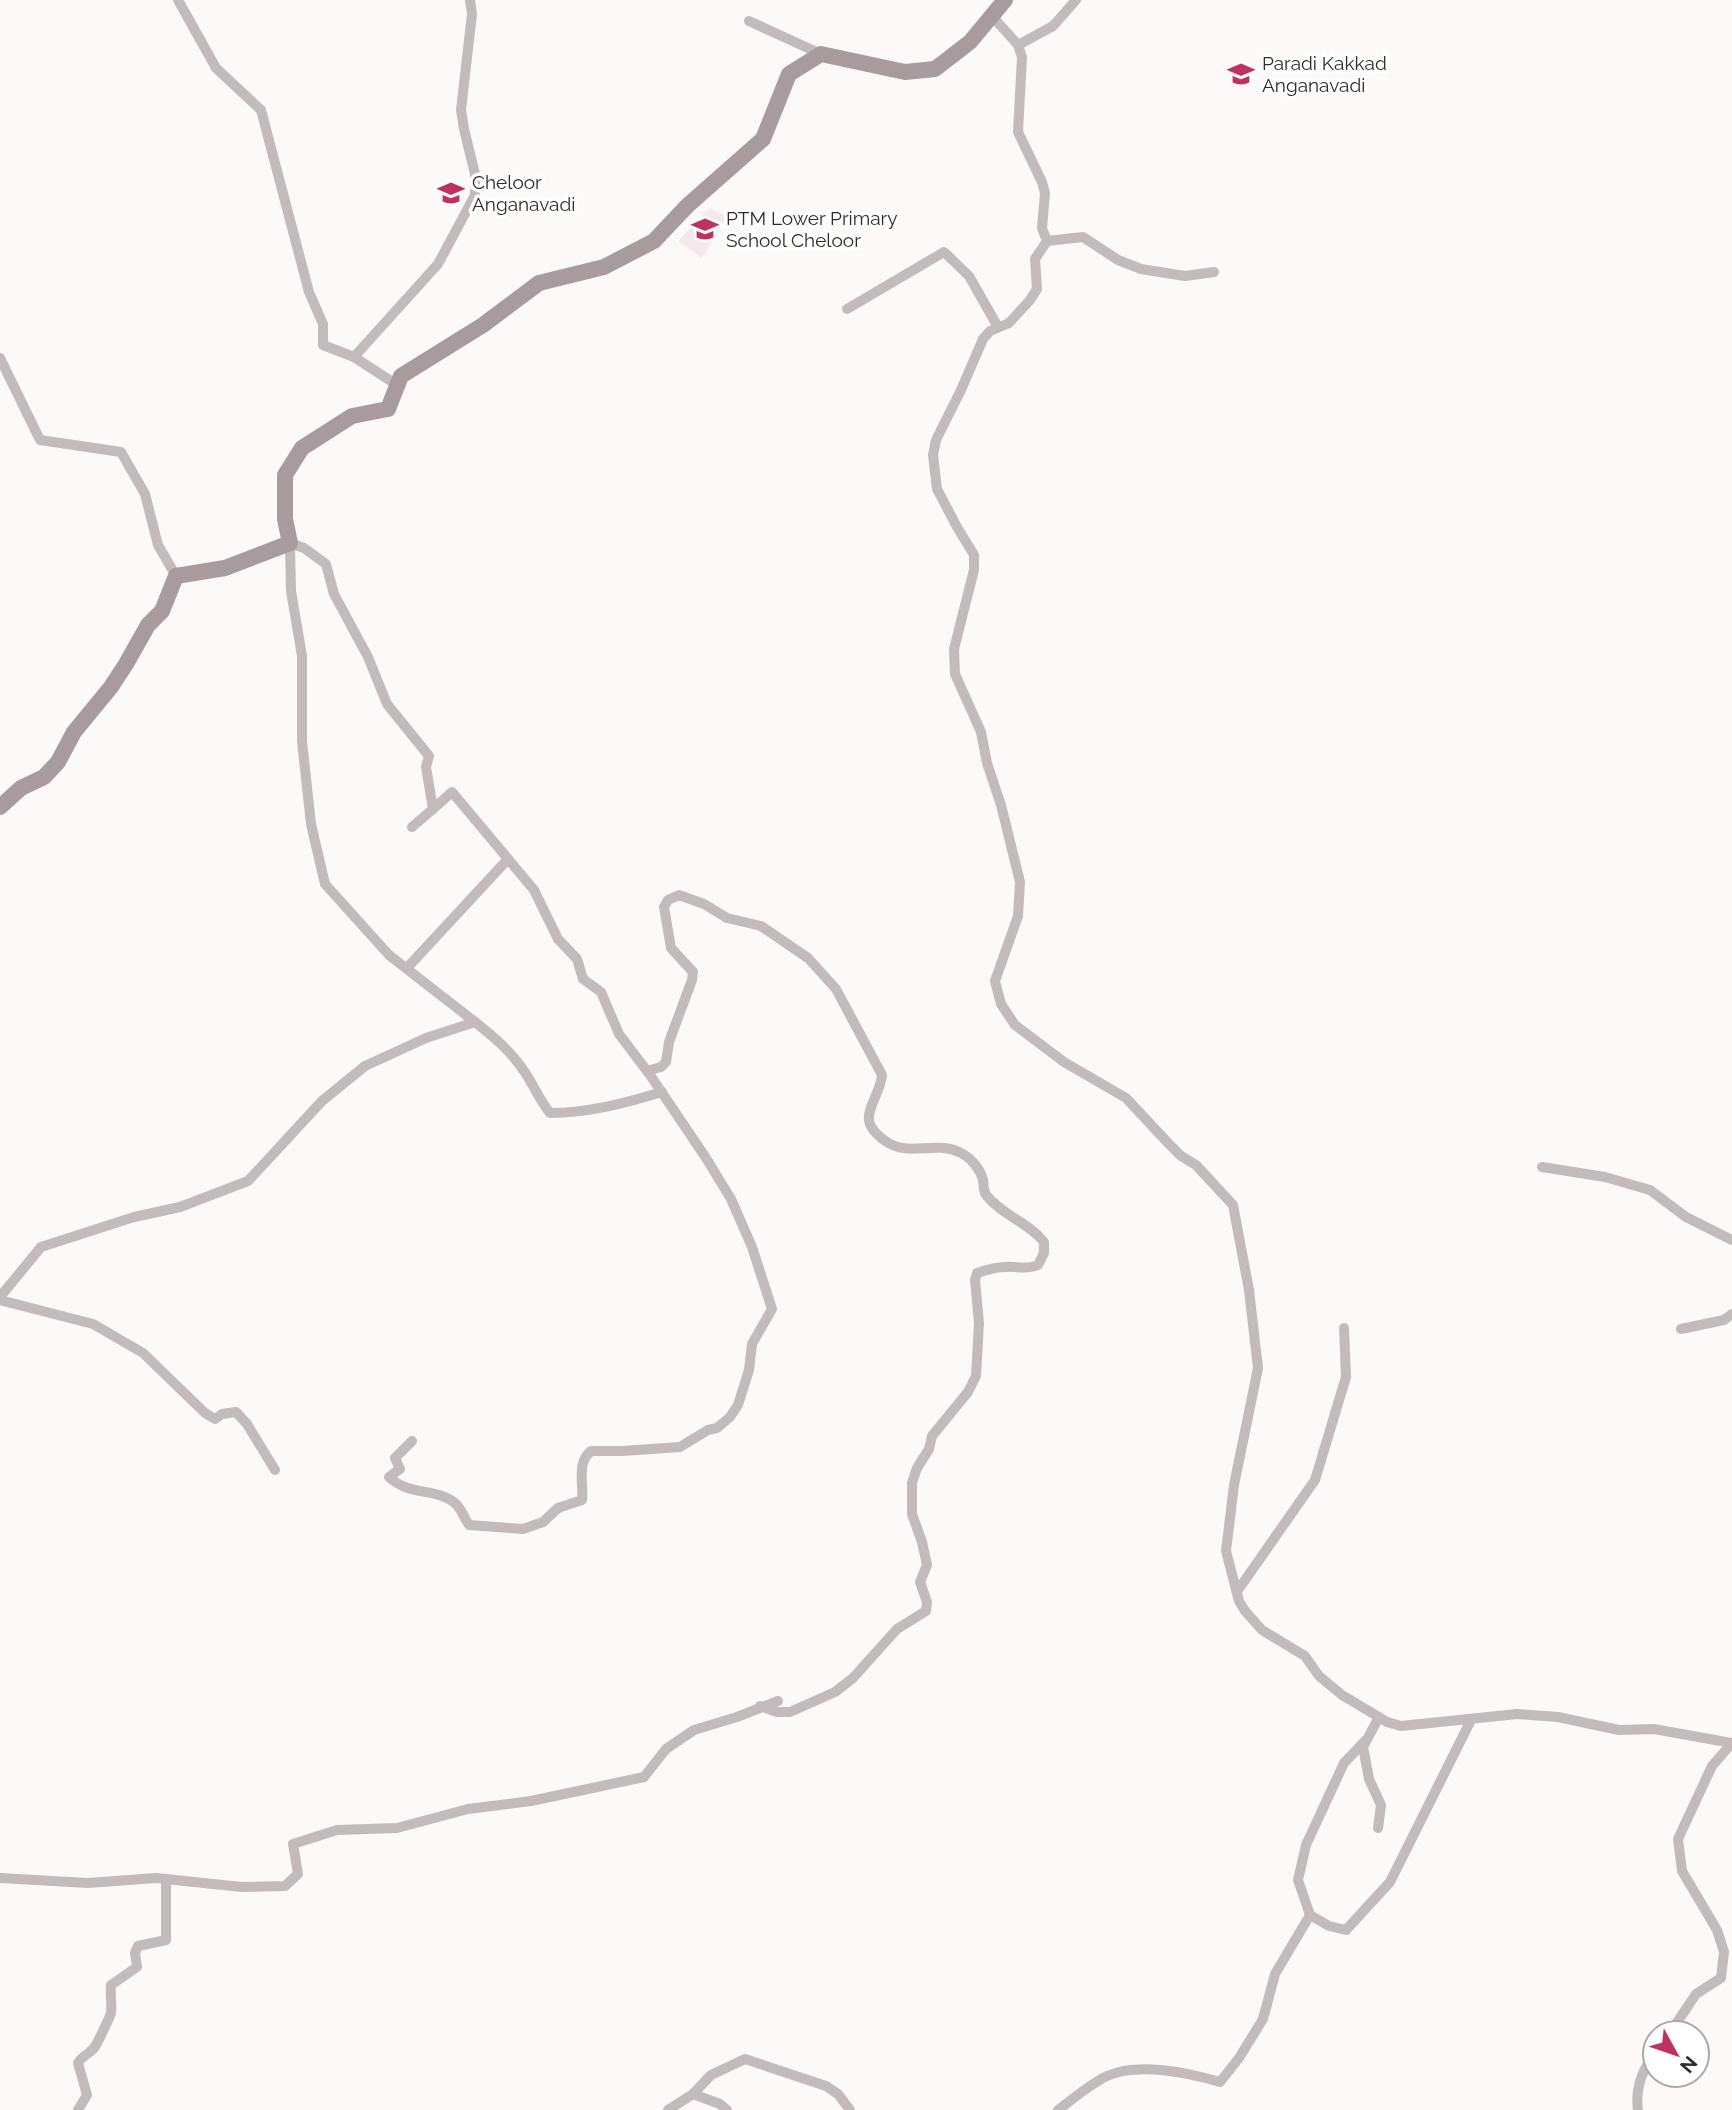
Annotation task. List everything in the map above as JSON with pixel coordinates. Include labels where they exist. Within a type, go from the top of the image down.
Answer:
[{"type":"main road","points":[[0,807],[21,788],[44,777],[58,762],[74,732],[111,687],[148,625],[167,604],[176,576],[225,568],[289,543],[285,519],[285,475],[302,448],[352,416],[387,409],[401,376],[484,325],[539,283],[604,267],[654,241],[687,206],[763,139],[789,74],[821,54],[905,72],[935,69],[970,42],[1005,0]]},
{"type":"street","points":[[178,0],[216,68],[261,110],[305,279],[323,324],[323,345],[354,358],[397,385]]},
{"type":"street","points":[[354,358],[438,264],[475,195],[475,174],[461,110],[472,15],[470,0]]},
{"type":"street","points":[[1018,45],[1054,26],[1076,0]]},
{"type":"street","points":[[992,16],[1018,45],[1022,57],[1018,132],[1042,182],[1045,193],[1042,228],[1048,241]]},
{"type":"street","points":[[749,21],[821,54]]},
{"type":"street","points":[[1214,272],[1185,276],[1142,269],[1118,260],[1083,237],[1048,241],[1035,259],[1037,289],[1020,313],[1009,323],[990,331],[983,339],[936,440],[933,454],[937,489],[974,555],[974,570],[954,649],[956,674],[982,732],[987,763],[1001,805],[1020,882],[1018,916],[995,981],[1001,1004],[1015,1025],[1064,1062],[1126,1098],[1169,1144],[1181,1156],[1196,1165],[1233,1205],[1249,1290],[1258,1368],[1234,1485],[1226,1551],[1240,1601],[1262,1630],[1305,1656],[1319,1676],[1342,1695],[1387,1722],[1401,1726],[1517,1714],[1558,1717],[1619,1730],[1654,1729],[1732,1743],[1712,1766],[1678,1839],[1682,1871],[1717,1930],[1724,1952],[1721,1978],[1696,1994],[1679,2019]]},
{"type":"street","points":[[847,309],[944,252],[968,276],[998,327]]},
{"type":"street","points":[[0,358],[40,440],[121,452],[145,494],[158,545],[176,576]]},
{"type":"street","points":[[433,809],[426,767],[429,756],[387,704],[368,657],[334,594],[326,564],[304,548],[289,543],[291,591],[302,656],[302,741],[311,824],[325,884],[389,954],[499,1041],[526,1073],[540,1101],[550,1113],[569,1113],[612,1106],[662,1092]]},
{"type":"street","points":[[412,827],[452,792],[534,890],[558,939],[577,958],[583,979],[601,992],[619,1034],[662,1092],[731,1199],[752,1247],[772,1308],[752,1344],[745,1389],[730,1417],[717,1428],[708,1430],[680,1447],[591,1451],[585,1455],[582,1469],[582,1500],[558,1508],[543,1522],[523,1529],[469,1525],[455,1503],[435,1494],[398,1486],[389,1477],[400,1469],[395,1458],[412,1441]]},
{"type":"street","points":[[407,968],[508,859]]},
{"type":"street","points":[[647,1070],[662,1067],[666,1062],[669,1042],[694,972],[671,948],[664,907],[668,900],[679,895],[704,904],[727,918],[761,926],[808,958],[836,989],[882,1075],[881,1088],[870,1110],[869,1124],[876,1133],[886,1143],[901,1150],[946,1149],[958,1152],[979,1170],[984,1193],[1008,1216],[1034,1230],[1044,1242],[1044,1253],[1038,1265],[1028,1269],[1006,1266],[977,1273],[976,1376],[968,1392],[932,1436],[929,1449],[917,1468],[912,1483],[914,1526],[922,1542],[926,1565],[920,1582],[927,1602],[926,1611],[897,1629],[853,1678],[835,1692],[790,1712],[778,1712],[760,1706]]},
{"type":"street","points":[[275,1471],[247,1424],[236,1412],[222,1414],[215,1419],[205,1413],[143,1353],[93,1324],[0,1298],[41,1247],[134,1217],[180,1207],[248,1181],[322,1101],[365,1066],[426,1038],[475,1022]]},
{"type":"street","points":[[1542,1167],[1605,1177],[1650,1189],[1686,1217],[1732,1240]]},
{"type":"street","points":[[1681,1329],[1724,1320],[1732,1314]]},
{"type":"street","points":[[1238,1590],[1315,1479],[1346,1377],[1344,1328]]},
{"type":"street","points":[[0,1878],[88,1883],[156,1878],[242,1887],[285,1886],[298,1874],[293,1844],[337,1830],[397,1828],[468,1810],[531,1801],[644,1777],[667,1749],[694,1730],[778,1701]]},
{"type":"street","points":[[1378,1828],[1381,1805],[1369,1779],[1363,1747],[1379,1717]]},
{"type":"street","points":[[1367,1740],[1344,1763],[1306,1845],[1298,1880],[1310,1915],[1329,1926],[1346,1930],[1390,1882],[1471,1720]]},
{"type":"street","points":[[78,2110],[87,2095],[78,2063],[92,2050],[110,2017],[111,1985],[137,1967],[135,1953],[138,1946],[166,1940],[166,1880]]},
{"type":"street","points":[[1058,2110],[1108,2076],[1147,2069],[1194,2075],[1220,2082],[1239,2058],[1263,2019],[1275,1974],[1310,1915]]},
{"type":"street","points":[[668,2110],[693,2094],[711,2075],[745,2059],[826,2086],[838,2094],[850,2110]]},
{"type":"street","points":[[1639,2110],[1636,2094],[1641,2079]]},
{"type":"street","points":[[693,2094],[720,2104],[727,2110]]},
{"type":"shaded area","name":"PTM Lower Primary School Cheloor","points":[[710,208],[727,217],[702,258],[678,241]]},
{"type":"place","name":"Paradi Kakkad Anganavadi","points":[[1241,74]]},
{"type":"place","name":"Cheloor Anganavadi","points":[[451,193]]},
{"type":"place","name":"PTM Lower Primary School Cheloor","points":[[705,229]]}]
